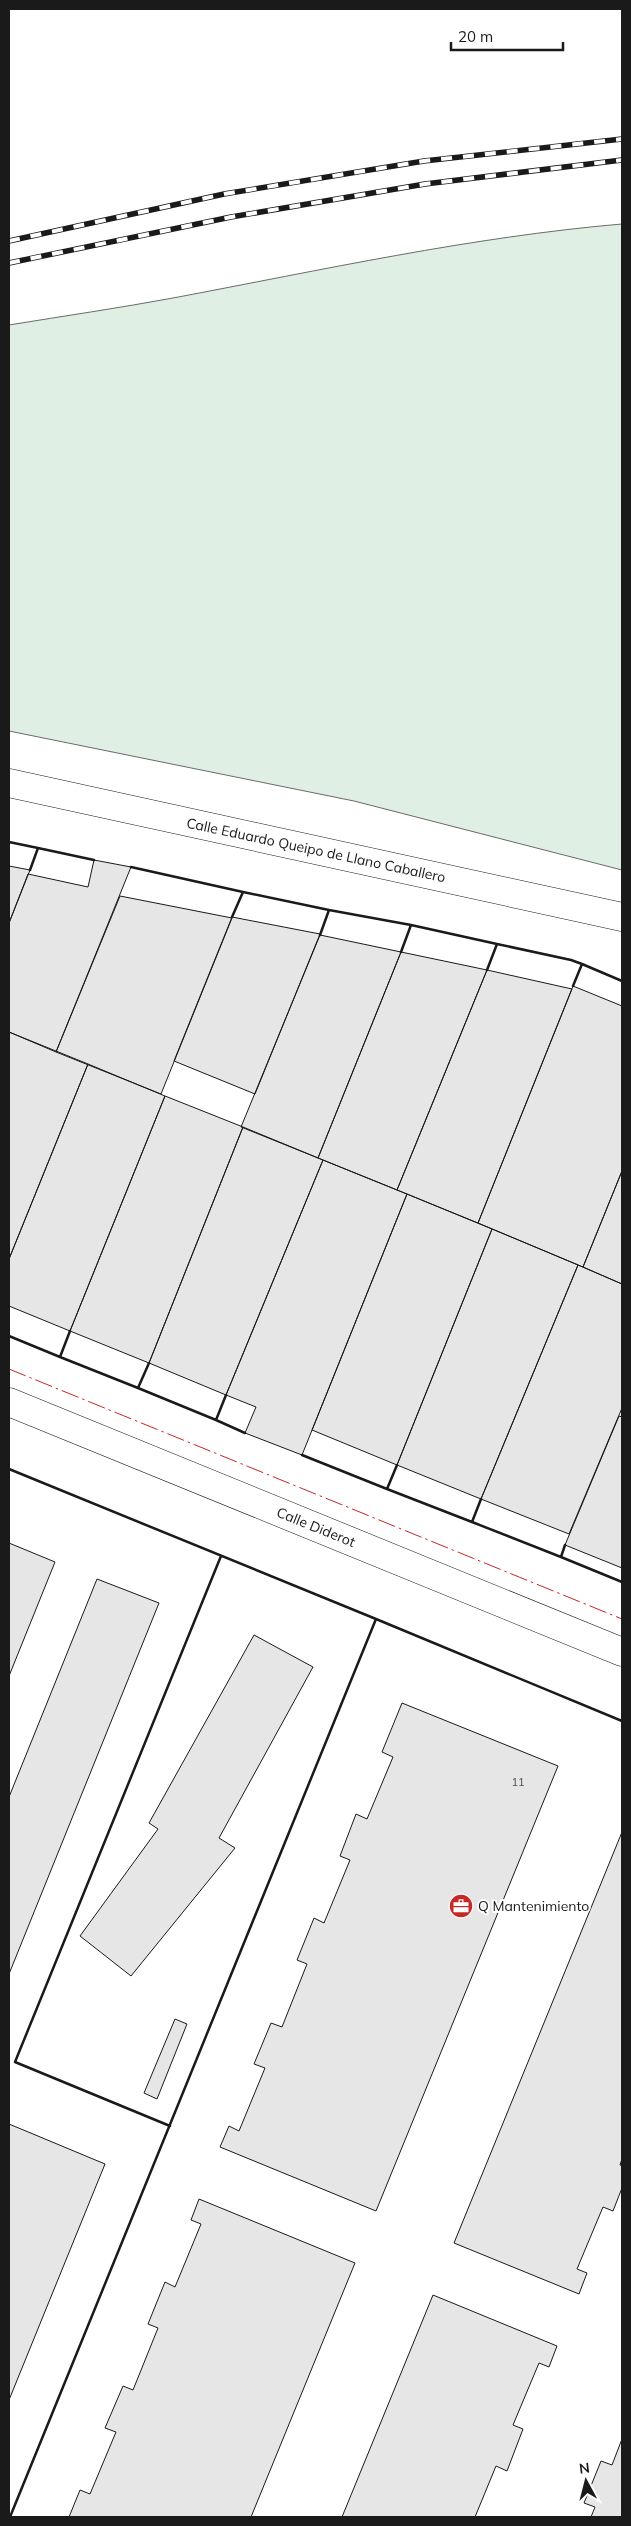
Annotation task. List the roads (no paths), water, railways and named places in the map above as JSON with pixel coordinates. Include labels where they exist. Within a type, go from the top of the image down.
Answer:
[{"type":"street","name":"Calle Eduardo Queipo de Llano Caballero","points":[[9,783],[622,917]]},
{"type":"street","name":"Calle Diderot","points":[[9,1402],[622,1652]]},
{"type":"railway","points":[[9,241],[224,194],[424,161],[622,139]]},
{"type":"railway","points":[[9,263],[231,217],[425,184],[622,160]]},
{"type":"place","name":"Q Mantenimiento","points":[[461,1906]]}]
